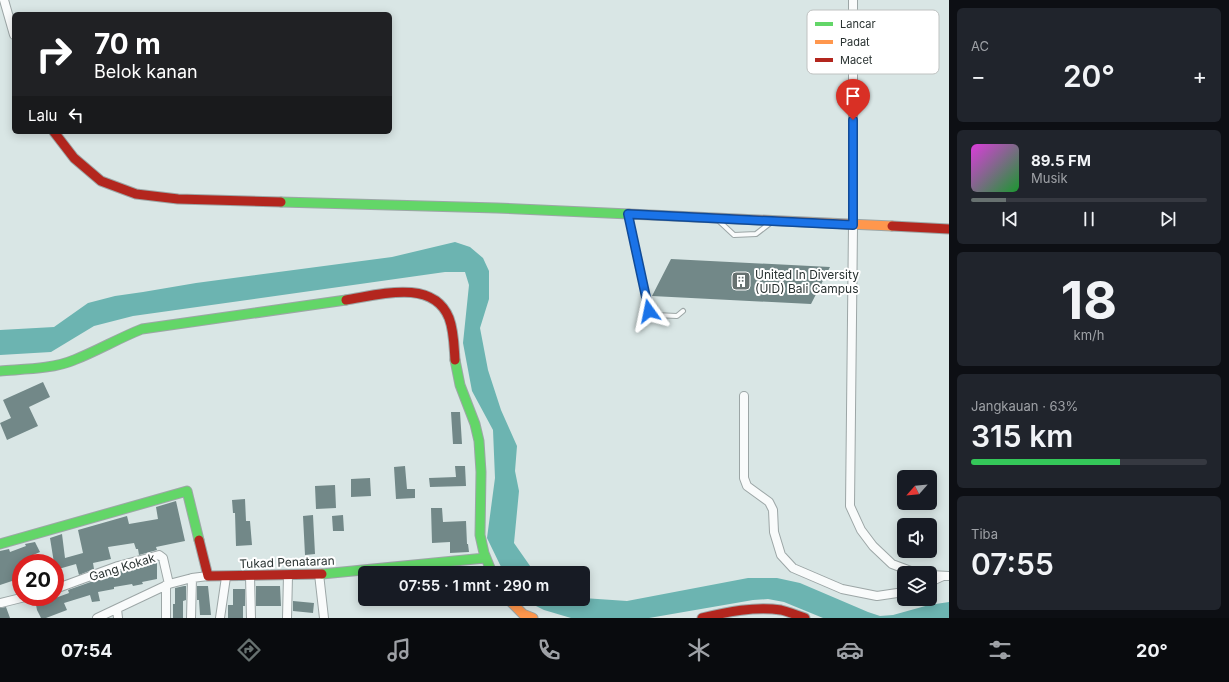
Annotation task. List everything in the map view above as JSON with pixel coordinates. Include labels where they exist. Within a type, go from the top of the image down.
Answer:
[{"type":"street","points":[[4,0],[12,28]]},
{"type":"street","points":[[853,74],[850,506],[861,530],[873,546],[892,564],[897,566]]},
{"type":"street","points":[[56,134],[74,158],[101,181],[136,194],[178,199],[497,208],[949,229]]},
{"type":"street","points":[[0,372],[50,366],[72,361],[122,337],[155,327],[402,292],[429,295],[442,306],[448,314],[451,324],[458,378],[478,434],[481,462],[480,528],[485,558],[489,566]]},
{"type":"street","points":[[744,396],[744,478],[747,486],[769,502],[773,510],[774,532],[781,556],[793,568],[842,589],[877,596],[897,593]]},
{"type":"street","points":[[0,544],[187,491],[208,576]]},
{"type":"street","name":"Gang Kokak","points":[[64,586],[118,566],[159,555],[162,556],[167,584]]},
{"type":"street","name":"Tukad Penataran","points":[[97,618],[117,614],[167,584],[192,578],[208,576],[288,576],[319,574],[485,558]]},
{"type":"street","points":[[319,574],[324,618]]},
{"type":"street","points":[[250,576],[251,618]]},
{"type":"street","points":[[287,618],[288,576]]},
{"type":"street","points":[[220,618],[226,577]]},
{"type":"street","points":[[191,618],[192,578]]},
{"type":"street","points":[[166,618],[167,584]]},
{"type":"street","points":[[1,603],[12,600]]},
{"type":"street","points":[[515,606],[523,614],[533,618]]},
{"type":"street","points":[[702,618],[726,612],[744,610],[805,618]]},
{"type":"lane","points":[[628,214],[649,311],[655,315],[677,316],[683,311]]},
{"type":"lane","points":[[717,218],[734,235],[756,234],[772,221]]},
{"type":"water","points":[[455,242],[470,247],[483,258],[489,271],[489,299],[480,328],[488,370],[501,410],[517,446],[515,471],[519,491],[514,543],[530,566],[501,566],[487,538],[495,478],[493,430],[472,391],[463,343],[469,285],[465,272],[445,272],[133,316],[94,326],[51,352],[0,355],[0,330],[54,327],[88,303],[115,296],[196,283],[392,257]]},
{"type":"water","points":[[748,578],[777,578],[800,583],[880,616],[893,615],[925,606],[937,606],[937,604],[949,602],[949,618],[823,618],[784,602],[768,599],[753,600],[649,618],[571,618],[536,606],[590,606],[590,598],[627,601]]},
{"type":"building","name":"United In Diversity (UID) Bali Campus","points":[[671,259],[830,267],[811,304],[652,296]]},
{"type":"building","points":[[43,382],[50,397],[29,407],[38,426],[7,440],[0,423],[11,418],[3,400]]},
{"type":"building","points":[[451,412],[460,412],[462,444],[453,444]]},
{"type":"building","points":[[405,466],[407,489],[415,489],[415,498],[396,499],[394,467]]},
{"type":"building","points":[[455,466],[465,466],[466,486],[430,487],[429,478],[456,477]]},
{"type":"building","points":[[370,478],[371,496],[351,497],[351,479]]},
{"type":"building","points":[[335,485],[336,508],[316,509],[315,486]]},
{"type":"building","points":[[245,499],[246,521],[250,521],[252,545],[236,546],[235,513],[233,513],[232,500]]},
{"type":"building","points":[[176,501],[185,541],[156,547],[157,550],[139,555],[138,549],[136,549],[134,543],[108,547],[111,559],[93,563],[94,569],[79,575],[76,564],[64,567],[64,554],[53,554],[50,538],[62,534],[65,558],[83,553],[78,530],[127,516],[129,524],[158,519],[156,507]]},
{"type":"building","points":[[431,508],[442,508],[443,522],[466,521],[467,544],[469,552],[450,553],[450,542],[432,543]]},
{"type":"building","points":[[313,515],[315,554],[305,555],[303,516]]},
{"type":"building","points":[[343,515],[344,531],[333,531],[332,516]]},
{"type":"building","points":[[35,542],[40,552],[35,554],[12,554],[12,581],[0,585],[0,551],[9,549],[10,552],[26,546],[25,544]]},
{"type":"building","points":[[157,561],[157,579],[142,582],[143,584],[114,587],[114,589],[98,592],[100,601],[92,602],[90,595],[64,603],[64,595],[69,593],[68,590],[114,575],[114,573]]},
{"type":"building","points":[[186,586],[186,600],[183,601],[183,618],[173,618],[175,588]]},
{"type":"building","points":[[197,586],[208,586],[211,615],[200,615],[199,600],[197,600]]},
{"type":"building","points":[[256,586],[280,586],[281,606],[256,606]]},
{"type":"building","points":[[233,589],[245,589],[243,618],[228,618],[228,605],[233,605]]},
{"type":"building","points":[[293,601],[314,603],[313,613],[293,611]]},
{"type":"building","points":[[64,603],[67,610],[46,618],[41,618],[36,606],[64,606]]},
{"type":"building","points":[[6,607],[10,618],[0,618],[0,608]]},
{"type":"traffic: fast","points":[[281,202],[497,208],[629,214]]},
{"type":"traffic: fast","points":[[0,371],[38,368],[66,363],[142,329],[346,300]]},
{"type":"traffic: fast","points":[[455,360],[460,385],[475,424],[479,441],[481,472],[480,535],[484,553],[489,566]]},
{"type":"traffic: fast","points":[[0,544],[187,491],[199,540]]},
{"type":"traffic: fast","points":[[322,574],[485,558]]},
{"type":"traffic: slow","points":[[629,214],[892,226]]},
{"type":"traffic: slow","points":[[515,606],[523,614],[533,618]]},
{"type":"traffic: jam","points":[[56,134],[74,158],[101,181],[136,194],[178,199],[281,202]]},
{"type":"traffic: jam","points":[[892,226],[949,229]]},
{"type":"traffic: jam","points":[[346,300],[373,295],[404,292],[418,293],[431,298],[441,306],[451,323],[455,360]]},
{"type":"traffic: jam","points":[[199,540],[208,576],[322,574]]},
{"type":"traffic: jam","points":[[702,618],[751,609],[781,610],[805,618]]},
{"type":"place","name":"United In Diversity (UID) Bali Campus","points":[[741,281]]},
{"type":"route","points":[[649,311],[628,214],[853,225],[853,120]]}]
